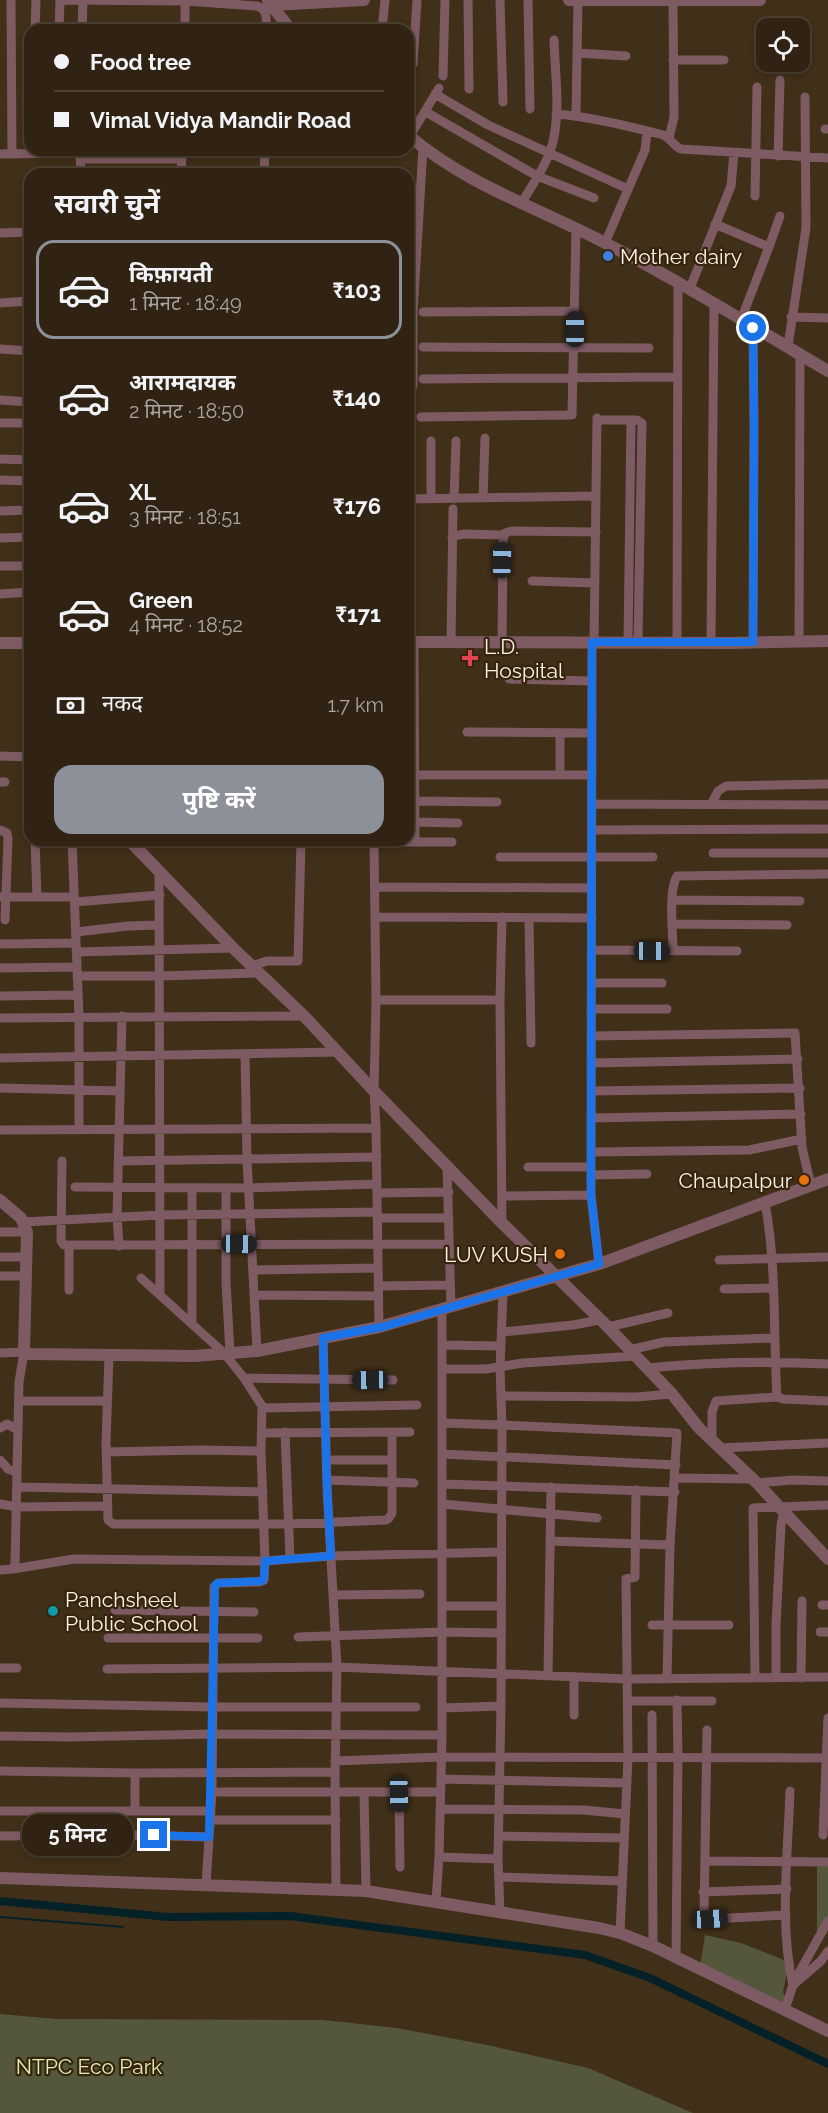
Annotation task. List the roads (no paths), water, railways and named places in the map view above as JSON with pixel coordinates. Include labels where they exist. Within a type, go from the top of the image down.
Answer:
[{"type":"street","points":[[11,0],[12,154]]},
{"type":"street","points":[[35,24],[36,0]]},
{"type":"street","points":[[59,24],[60,0],[185,1],[257,6],[364,0]]},
{"type":"street","points":[[82,0],[82,24]]},
{"type":"street","points":[[383,24],[385,0]]},
{"type":"street","points":[[414,48],[417,0]]},
{"type":"street","points":[[443,76],[445,0]]},
{"type":"street","points":[[468,0],[469,89]]},
{"type":"street","points":[[500,0],[503,102]]},
{"type":"street","points":[[528,0],[530,109]]},
{"type":"street","points":[[569,0],[760,0]]},
{"type":"street","points":[[576,116],[578,0]]},
{"type":"street","points":[[185,1],[185,24]]},
{"type":"street","points":[[669,138],[674,117],[674,1]]},
{"type":"street","points":[[266,24],[268,5]]},
{"type":"street","points":[[268,5],[285,24]]},
{"type":"street","points":[[521,204],[549,153],[554,138],[556,114],[554,40]]},
{"type":"street","points":[[577,53],[626,56]]},
{"type":"street","points":[[673,60],[724,60]]},
{"type":"street","points":[[778,156],[780,80]]},
{"type":"street","points":[[755,196],[757,87]]},
{"type":"street","points":[[414,129],[437,91],[488,125],[628,189]]},
{"type":"street","points":[[788,346],[806,228],[805,97]]},
{"type":"street","points":[[426,112],[537,176],[594,198]]},
{"type":"street","points":[[556,114],[576,116],[669,138],[681,149],[828,158]]},
{"type":"street","points":[[605,243],[645,150],[647,132]]},
{"type":"street","points":[[414,140],[492,191],[576,228],[678,281],[714,305],[828,371]]},
{"type":"street","points":[[414,214],[423,148]]},
{"type":"street","points":[[0,154],[24,153]]},
{"type":"street","points":[[690,288],[731,186],[734,153]]},
{"type":"street","points":[[741,320],[780,216]]},
{"type":"street","points":[[715,224],[769,248]]},
{"type":"street","points":[[572,427],[576,228]]},
{"type":"street","points":[[0,233],[24,231]]},
{"type":"street","points":[[676,642],[678,281]]},
{"type":"street","points":[[0,303],[24,301]]},
{"type":"street","points":[[711,642],[714,305]]},
{"type":"street","points":[[423,312],[574,311]]},
{"type":"street","points":[[791,317],[828,318]]},
{"type":"street","points":[[753,328],[753,642]]},
{"type":"street","points":[[423,347],[649,348]]},
{"type":"street","points":[[0,349],[24,351]]},
{"type":"street","points":[[799,641],[800,354]]},
{"type":"street","points":[[423,379],[677,377]]},
{"type":"street","points":[[0,400],[24,402]]},
{"type":"street","points":[[421,417],[572,415]]},
{"type":"street","points":[[599,1264],[591,1195],[590,888],[597,419],[631,420],[642,423],[633,642]]},
{"type":"street","points":[[0,423],[24,423]]},
{"type":"street","points":[[483,498],[485,438]]},
{"type":"street","points":[[431,441],[431,499]]},
{"type":"street","points":[[451,642],[456,441]]},
{"type":"street","points":[[0,459],[24,460]]},
{"type":"street","points":[[0,480],[24,482]]},
{"type":"street","points":[[414,499],[431,499],[453,504],[483,498],[596,496]]},
{"type":"street","points":[[0,511],[24,510]]},
{"type":"street","points":[[452,537],[463,534],[503,535],[512,531],[596,532]]},
{"type":"street","points":[[502,642],[503,535]]},
{"type":"street","points":[[0,538],[24,537]]},
{"type":"street","points":[[0,566],[24,566]]},
{"type":"street","points":[[532,581],[595,583]]},
{"type":"street","points":[[0,594],[24,592]]},
{"type":"street","points":[[414,642],[828,641]]},
{"type":"street","points":[[0,643],[24,643]]},
{"type":"street","points":[[509,679],[592,681]]},
{"type":"street","points":[[467,732],[592,733]]},
{"type":"street","points":[[560,733],[560,775]]},
{"type":"street","points":[[0,756],[24,757]]},
{"type":"street","points":[[414,775],[592,775]]},
{"type":"street","points":[[711,805],[718,791],[726,786],[828,784]]},
{"type":"street","points":[[414,806],[497,802]]},
{"type":"street","points":[[592,804],[828,805]]},
{"type":"street","points":[[414,817],[415,842],[452,842]]},
{"type":"street","points":[[415,822],[458,823]]},
{"type":"street","points":[[592,830],[828,829]]},
{"type":"street","points":[[0,830],[7,833],[8,839],[3,897],[5,921]]},
{"type":"street","points":[[35,846],[37,897]]},
{"type":"street","points":[[72,846],[79,1017],[79,1130]]},
{"type":"street","points":[[135,846],[233,948],[304,1016],[502,1223],[604,1323],[672,1394],[699,1428],[754,1481],[828,1559]]},
{"type":"street","points":[[0,968],[160,976],[255,970],[267,961],[298,961],[301,846]]},
{"type":"street","points":[[374,846],[376,1000],[374,1091],[379,1327]]},
{"type":"street","points":[[713,853],[828,853]]},
{"type":"street","points":[[500,857],[653,857]]},
{"type":"street","points":[[159,870],[160,1294]]},
{"type":"street","points":[[673,951],[675,878],[681,875],[828,874]]},
{"type":"street","points":[[375,887],[590,888]]},
{"type":"street","points":[[3,897],[75,900],[160,895]]},
{"type":"street","points":[[673,900],[800,901]]},
{"type":"street","points":[[375,917],[591,918]]},
{"type":"street","points":[[502,917],[500,1000],[502,1223]]},
{"type":"street","points":[[529,918],[531,1043]]},
{"type":"street","points":[[673,924],[787,925]]},
{"type":"street","points":[[76,932],[159,925]]},
{"type":"street","points":[[0,944],[160,951],[233,948]]},
{"type":"street","points":[[592,950],[737,951]]},
{"type":"street","points":[[592,984],[662,983]]},
{"type":"street","points":[[0,996],[78,995]]},
{"type":"street","points":[[376,1000],[500,1000]]},
{"type":"street","points":[[591,1008],[667,1008]]},
{"type":"street","points":[[118,1246],[122,1016]]},
{"type":"street","points":[[0,1018],[304,1016]]},
{"type":"street","points":[[591,1035],[795,1033],[797,1035],[802,1139],[811,1186]]},
{"type":"street","points":[[0,1058],[339,1052]]},
{"type":"street","points":[[245,1054],[257,1351]]},
{"type":"street","points":[[591,1062],[798,1059]]},
{"type":"street","points":[[0,1088],[120,1091]]},
{"type":"street","points":[[591,1091],[800,1088]]},
{"type":"street","points":[[591,1118],[801,1114]]},
{"type":"street","points":[[0,1130],[376,1128]]},
{"type":"street","points":[[591,1152],[749,1150],[802,1139]]},
{"type":"street","points":[[118,1161],[377,1156]]},
{"type":"street","points":[[62,1161],[61,1241],[69,1245],[449,1244]]},
{"type":"street","points":[[436,1901],[442,1736],[442,1345],[450,1285],[447,1167]]},
{"type":"street","points":[[528,1167],[647,1174]]},
{"type":"street","points":[[0,1353],[195,1356],[257,1351],[379,1327],[599,1264],[828,1179]]},
{"type":"street","points":[[75,1187],[377,1189],[449,1192]]},
{"type":"street","points":[[192,1188],[192,1323]]},
{"type":"street","points":[[226,1188],[227,1353]]},
{"type":"street","points":[[502,1196],[591,1195]]},
{"type":"street","points":[[0,1200],[25,1227],[27,1257],[24,1352],[19,1382],[17,1507],[13,1569]]},
{"type":"street","points":[[765,1203],[771,1232],[777,1397]]},
{"type":"street","points":[[0,1232],[61,1221],[117,1216],[250,1214],[449,1218]]},
{"type":"street","points":[[69,1245],[69,1290]]},
{"type":"street","points":[[0,1257],[27,1257]]},
{"type":"street","points":[[720,1260],[828,1257]]},
{"type":"street","points":[[253,1270],[378,1268]]},
{"type":"street","points":[[0,1276],[27,1276]]},
{"type":"street","points":[[141,1278],[227,1353],[263,1408],[261,1451],[265,1524],[264,1577],[262,1581],[216,1583],[214,1587],[212,1792],[206,1885]]},
{"type":"street","points":[[254,1295],[378,1291],[450,1285]]},
{"type":"street","points":[[724,1289],[772,1288]]},
{"type":"street","points":[[500,1912],[498,1858],[502,1396],[500,1368],[503,1292]]},
{"type":"street","points":[[502,1332],[604,1323],[668,1313]]},
{"type":"street","points":[[323,1338],[326,1461],[337,1667],[336,1890]]},
{"type":"street","points":[[442,1369],[500,1368],[523,1363],[632,1353],[663,1342],[774,1338]]},
{"type":"street","points":[[442,1345],[501,1346]]},
{"type":"street","points":[[109,1356],[106,1452],[108,1520],[113,1524],[289,1524],[390,1518],[392,1513],[392,1432]]},
{"type":"street","points":[[647,1368],[774,1361],[828,1364]]},
{"type":"street","points":[[244,1378],[393,1380]]},
{"type":"street","points":[[502,1396],[636,1397],[672,1394]]},
{"type":"street","points":[[716,1444],[712,1412],[716,1401],[777,1397],[783,1400],[828,1401]]},
{"type":"street","points":[[19,1401],[106,1401]]},
{"type":"street","points":[[263,1408],[417,1405]]},
{"type":"street","points":[[442,1423],[677,1433],[670,1545],[667,1679]]},
{"type":"street","points":[[0,1428],[7,1424],[18,1430]]},
{"type":"street","points":[[262,1432],[410,1432]]},
{"type":"street","points":[[285,1432],[290,1559]]},
{"type":"street","points":[[716,1444],[828,1443]]},
{"type":"street","points":[[106,1452],[261,1451]]},
{"type":"street","points":[[442,1454],[676,1465]]},
{"type":"street","points":[[0,1460],[8,1469],[17,1473]]},
{"type":"street","points":[[326,1461],[391,1460]]},
{"type":"street","points":[[675,1478],[828,1481]]},
{"type":"street","points":[[327,1480],[414,1483]]},
{"type":"street","points":[[442,1484],[675,1492]]},
{"type":"street","points":[[548,1676],[550,1487]]},
{"type":"street","points":[[17,1488],[263,1492]]},
{"type":"street","points":[[620,1933],[629,1701],[626,1579],[635,1577],[636,1490]]},
{"type":"street","points":[[0,1504],[17,1507],[108,1506]]},
{"type":"street","points":[[442,1504],[597,1518]]},
{"type":"street","points":[[756,1678],[753,1508],[781,1509],[828,1505]]},
{"type":"street","points":[[776,1678],[781,1509]]},
{"type":"street","points":[[550,1541],[670,1545]]},
{"type":"street","points":[[0,1570],[74,1559],[265,1561],[331,1556],[502,1552]]},
{"type":"street","points":[[333,1595],[420,1594]]},
{"type":"street","points":[[801,1678],[802,1601]]},
{"type":"street","points":[[442,1606],[501,1606]]},
{"type":"street","points":[[115,1610],[254,1612]]},
{"type":"street","points":[[652,1625],[729,1625]]},
{"type":"street","points":[[298,1636],[442,1632],[500,1633]]},
{"type":"street","points":[[108,1638],[215,1640],[258,1638]]},
{"type":"street","points":[[107,1669],[337,1667],[628,1679],[828,1677]]},
{"type":"street","points":[[0,1668],[17,1668]]},
{"type":"street","points":[[574,1677],[574,1715]]},
{"type":"street","points":[[676,1958],[677,1700]]},
{"type":"street","points":[[629,1701],[712,1701]]},
{"type":"street","points":[[0,1703],[212,1707],[416,1707]]},
{"type":"street","points":[[442,1708],[501,1706]]},
{"type":"street","points":[[652,1715],[654,1758],[653,1946]]},
{"type":"street","points":[[823,1835],[828,1718]]},
{"type":"street","points":[[707,1730],[704,1916],[706,1918],[786,1916]]},
{"type":"street","points":[[0,1736],[212,1734],[442,1736]]},
{"type":"street","points":[[335,1761],[441,1757],[827,1758]]},
{"type":"street","points":[[0,1771],[335,1772]]},
{"type":"street","points":[[135,1773],[135,1810]]},
{"type":"street","points":[[441,1779],[627,1784]]},
{"type":"street","points":[[790,1791],[786,1916],[788,1965],[793,1985]]},
{"type":"street","points":[[212,1792],[399,1794],[441,1792]]},
{"type":"street","points":[[364,1793],[366,1891]]},
{"type":"street","points":[[399,1794],[400,1867]]},
{"type":"street","points":[[440,1809],[594,1810],[626,1814]]},
{"type":"street","points":[[0,1811],[135,1810],[211,1816],[336,1820]]},
{"type":"street","points":[[0,1836],[209,1837]]},
{"type":"street","points":[[499,1836],[624,1838]]},
{"type":"street","points":[[439,1857],[498,1858]]},
{"type":"street","points":[[706,1862],[828,1862]]},
{"type":"street","points":[[499,1877],[622,1881]]},
{"type":"street","points":[[0,1878],[366,1891],[599,1928],[620,1933],[653,1946],[828,2031]]},
{"type":"street","points":[[703,1892],[787,1889]]},
{"type":"street","points":[[785,2009],[793,1985],[828,1921]]},
{"type":"street","points":[[793,1985],[825,1963],[828,1951]]},
{"type":"waterway","points":[[0,1901],[168,1917],[290,1916],[585,1955],[650,1978],[828,2064]]},
{"type":"waterway","points":[[0,1917],[123,1927]]},
{"type":"place","name":"Mother dairy","points":[[608,256]]},
{"type":"place","name":"L.D. Hospital","points":[[470,658]]},
{"type":"place","name":"Chaupalpur","points":[[804,1180]]},
{"type":"place","name":"LUV KUSH","points":[[560,1254]]},
{"type":"place","name":"Panchsheel Public School","points":[[53,1611]]},
{"type":"park label","name":"NTPC Eco Park","points":[[89,2066]]}]
